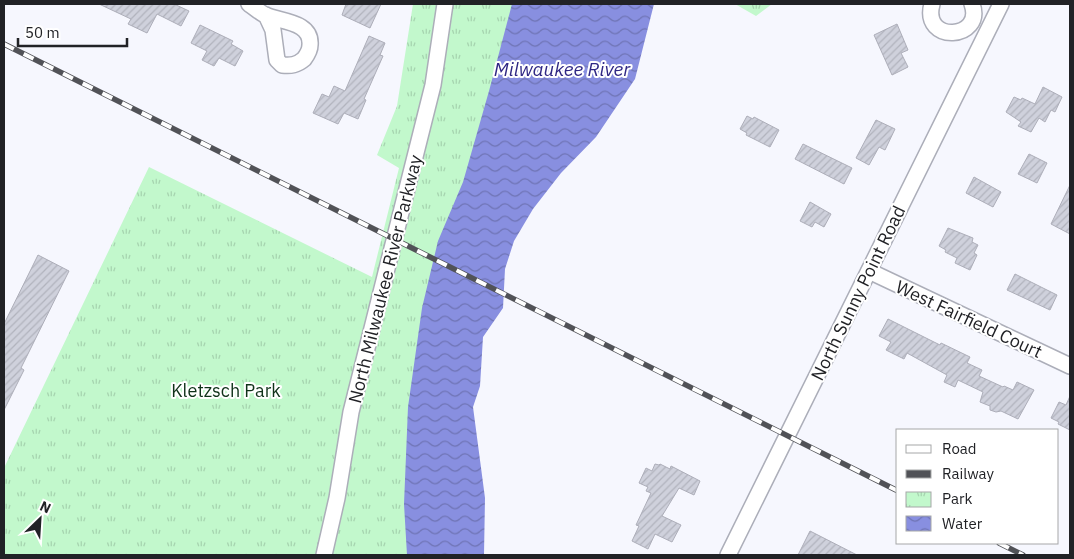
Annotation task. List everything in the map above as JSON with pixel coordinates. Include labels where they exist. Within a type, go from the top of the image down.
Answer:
[{"type":"street","points":[[249,4],[266,15]]},
{"type":"street","name":"North Milwaukee River Parkway","points":[[324,555],[351,412],[433,85],[445,4]]},
{"type":"street","points":[[932,4],[930,13],[932,21],[944,32],[951,33],[959,32],[971,22],[974,14],[972,4]]},
{"type":"street","name":"North Sunny Point Road","points":[[728,555],[1001,4]]},
{"type":"street","points":[[971,22],[987,31]]},
{"type":"street","name":"West Fairfield Court","points":[[869,271],[1070,365]]},
{"type":"green space","name":"Kletzsch Park","points":[[413,4],[594,4],[497,215],[450,555],[4,555],[4,468],[149,167],[372,277],[399,168],[377,155],[397,106]]},
{"type":"green space","points":[[735,4],[772,4],[756,16]]},
{"type":"water","name":"Milwaukee River","points":[[512,4],[654,4],[635,79],[596,137],[561,173],[533,209],[514,241],[505,269],[503,308],[483,337],[480,386],[473,407],[485,498],[484,555],[407,555],[404,504],[408,407],[422,308],[438,241],[463,182]]},
{"type":"building","points":[[99,4],[174,4],[189,11],[181,26],[157,14],[147,33],[128,24],[131,19]]},
{"type":"building","points":[[346,4],[381,4],[370,28],[342,15]]},
{"type":"building","points":[[897,24],[908,50],[901,53],[908,67],[892,75],[874,35]]},
{"type":"building","points":[[200,25],[233,41],[231,44],[243,51],[235,66],[219,58],[214,66],[202,60],[207,51],[191,43]]},
{"type":"building","points":[[369,36],[385,43],[380,55],[383,56],[364,99],[366,100],[358,119],[344,113],[338,124],[313,113],[322,94],[329,97],[334,86],[345,91]]},
{"type":"building","points":[[1043,87],[1062,97],[1055,112],[1051,110],[1045,122],[1039,118],[1031,132],[1018,126],[1021,122],[1006,112],[1014,97],[1021,100],[1022,98],[1035,104]]},
{"type":"building","points":[[747,116],[753,119],[754,117],[779,130],[770,147],[746,135],[747,133],[740,129]]},
{"type":"building","points":[[876,120],[895,129],[885,150],[879,147],[869,165],[856,158]]},
{"type":"building","points":[[803,144],[852,168],[844,184],[795,159]]},
{"type":"building","points":[[1029,154],[1047,163],[1037,183],[1018,174]]},
{"type":"building","points":[[974,177],[1001,192],[993,207],[966,193]]},
{"type":"building","points":[[1070,185],[1070,234],[1051,224]]},
{"type":"building","points":[[810,202],[831,214],[824,227],[815,222],[812,227],[800,221]]},
{"type":"building","points":[[948,228],[973,238],[972,242],[978,245],[974,253],[977,255],[970,270],[955,263],[957,258],[945,252],[946,250],[939,246]]},
{"type":"building","points":[[38,255],[69,271],[21,368],[24,370],[4,410],[4,324]]},
{"type":"building","points":[[1015,274],[1057,295],[1050,310],[1007,290]]},
{"type":"building","points":[[888,319],[940,345],[941,343],[970,357],[967,363],[982,370],[979,376],[1013,390],[1017,382],[1034,390],[1018,419],[1001,411],[990,410],[990,406],[980,402],[983,392],[958,380],[955,387],[944,382],[947,375],[907,353],[904,359],[886,350],[891,342],[879,336]]},
{"type":"building","points":[[1070,396],[1070,430],[1051,418],[1059,402],[1066,405]]},
{"type":"building","points":[[655,464],[660,464],[670,469],[671,466],[700,481],[694,495],[679,488],[662,516],[681,525],[672,542],[655,534],[648,549],[632,541],[639,526],[636,525],[651,493],[646,491],[648,487],[639,483],[646,468],[652,471]]},
{"type":"building","points":[[810,531],[857,555],[798,555]]},
{"type":"railway","points":[[4,44],[896,490]]},
{"type":"railway","points":[[1001,544],[1023,555]]}]
